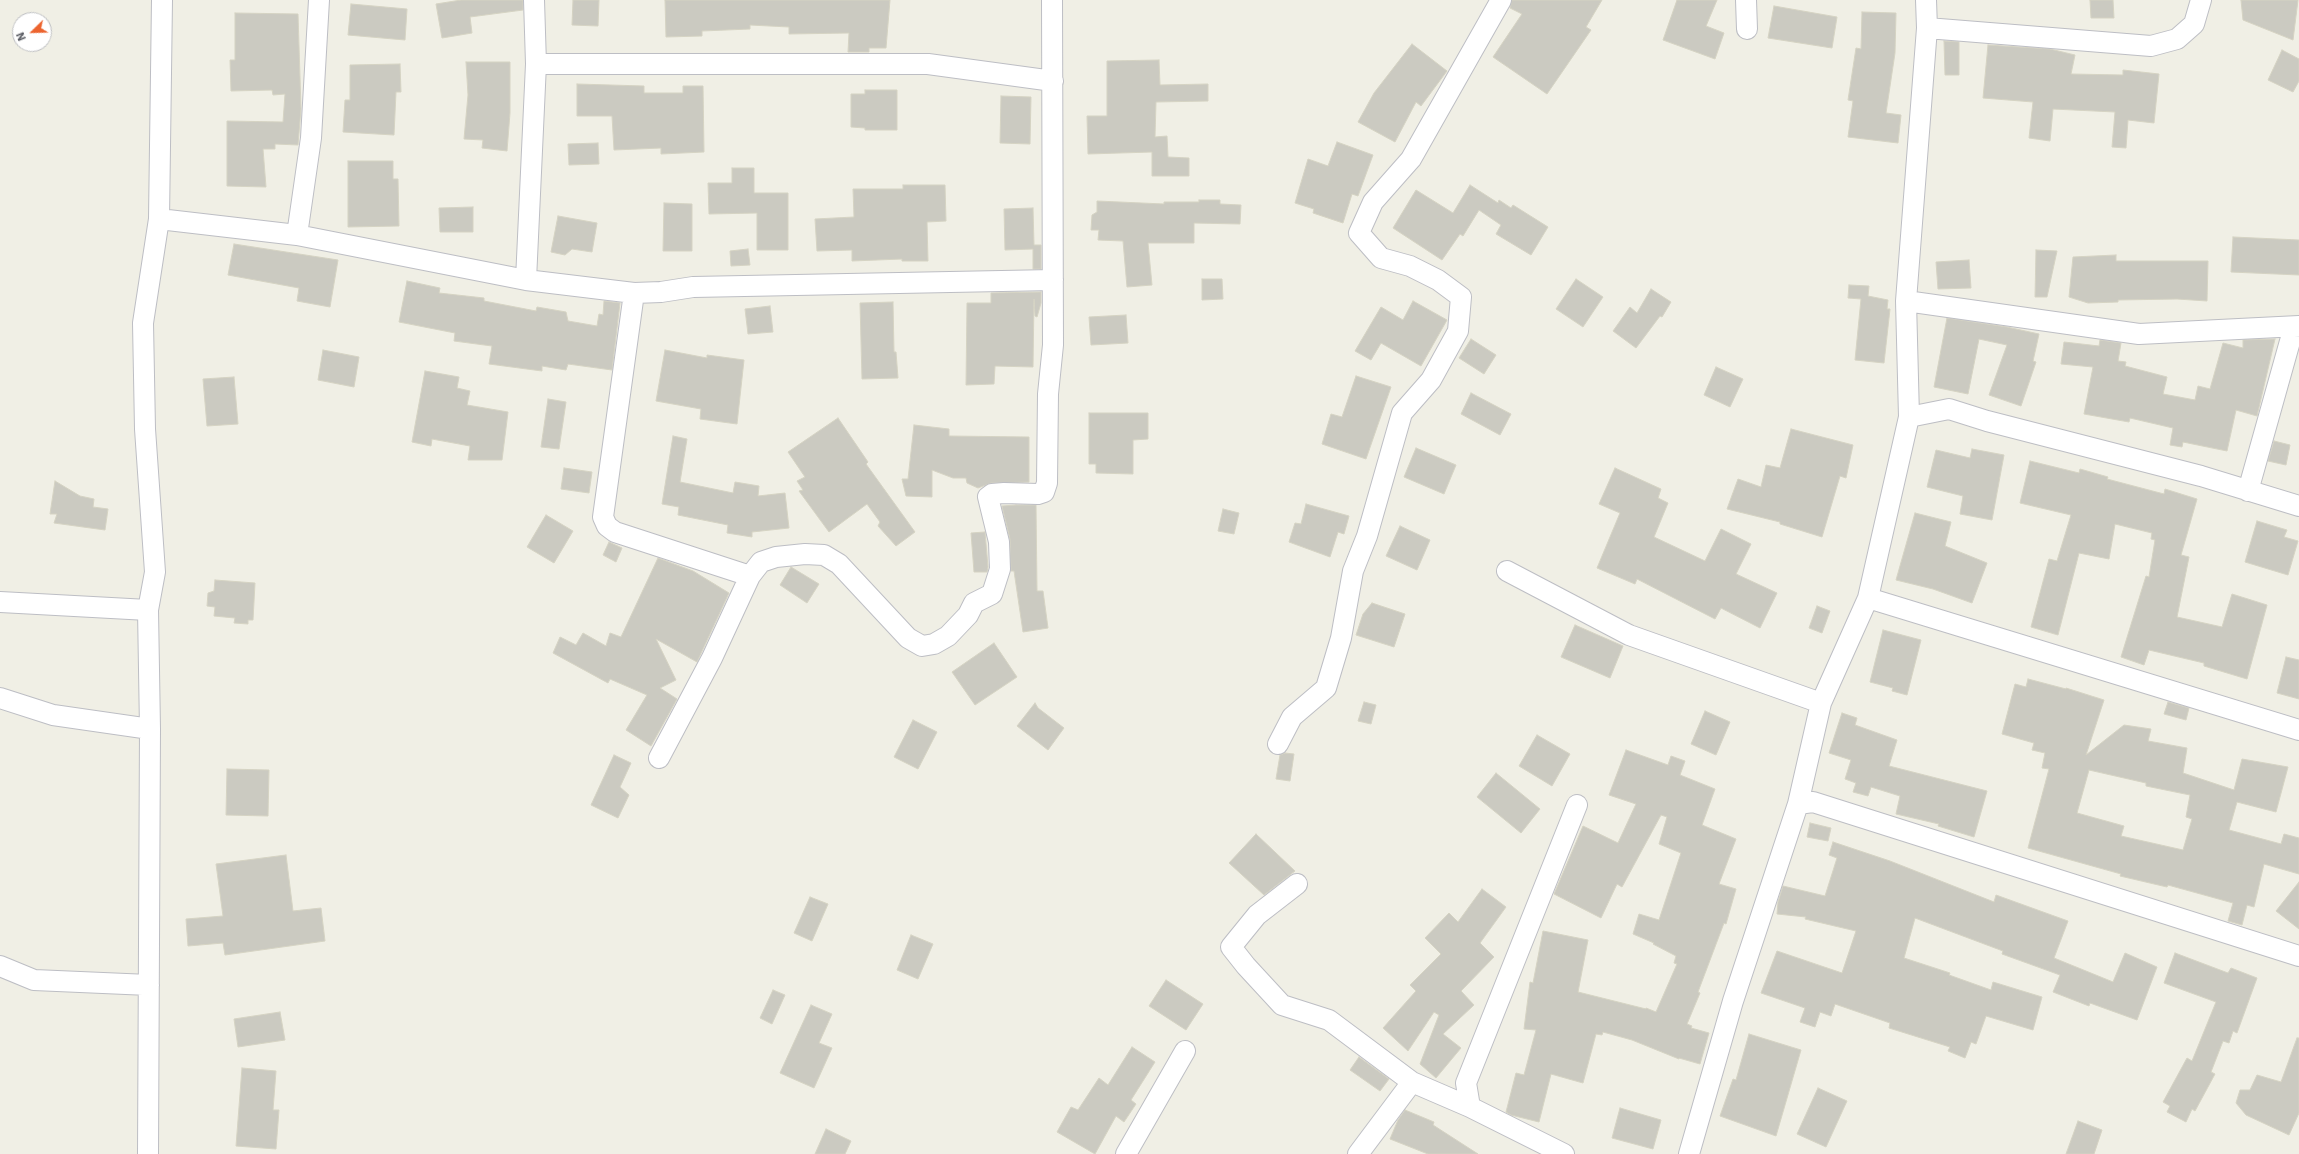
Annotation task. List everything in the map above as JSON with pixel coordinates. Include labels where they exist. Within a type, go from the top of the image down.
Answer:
[{"type":"street","points":[[148,1154],[150,729],[148,610],[155,572],[145,429],[143,323],[159,219],[162,0]]},
{"type":"street","points":[[297,235],[311,138],[319,0]]},
{"type":"street","points":[[526,280],[536,64],[534,0]]},
{"type":"street","points":[[659,758],[712,658],[750,576],[761,562],[776,557],[805,554],[824,555],[839,564],[908,638],[922,646],[934,644],[948,636],[968,615],[974,604],[992,594],[1000,569],[999,542],[988,497],[992,494],[1038,494],[1044,492],[1047,483],[1048,394],[1053,345],[1052,0]]},
{"type":"street","points":[[1278,744],[1292,717],[1326,688],[1341,638],[1352,571],[1367,536],[1402,413],[1431,380],[1458,331],[1461,297],[1438,280],[1410,266],[1381,258],[1360,233],[1373,202],[1411,159],[1501,0]]},
{"type":"street","points":[[1746,0],[1747,29]]},
{"type":"street","points":[[1689,1154],[1733,1001],[1798,804],[1821,703],[1868,598],[1909,417],[1906,301],[1927,28],[1926,0]]},
{"type":"street","points":[[1927,28],[2151,46],[2177,39],[2194,24],[2201,0]]},
{"type":"street","points":[[536,64],[928,64],[1053,81]]},
{"type":"street","points":[[159,219],[297,235],[526,280],[634,293],[661,292],[694,287],[1053,280]]},
{"type":"street","points":[[634,293],[603,517],[607,526],[616,532],[750,576]]},
{"type":"street","points":[[1906,301],[2139,334],[2296,326],[2248,491]]},
{"type":"street","points":[[1909,417],[1949,409],[2299,506]]},
{"type":"street","points":[[1507,571],[1629,635],[1821,703]]},
{"type":"street","points":[[1868,598],[2299,730]]},
{"type":"street","points":[[0,602],[148,610]]},
{"type":"street","points":[[0,698],[54,715],[150,729]]},
{"type":"street","points":[[1798,804],[1813,802],[2299,956]]},
{"type":"street","points":[[1470,1107],[1466,1084],[1578,806]]},
{"type":"street","points":[[1297,884],[1257,915],[1231,947],[1246,966],[1282,1005],[1329,1020],[1412,1082],[1470,1107],[1564,1154]]},
{"type":"street","points":[[0,966],[34,980],[61,983],[149,985]]},
{"type":"street","points":[[1126,1154],[1185,1051]]},
{"type":"street","points":[[1358,1154],[1412,1082]]},
{"type":"building","points":[[461,0],[523,0],[523,10],[470,17],[472,33],[442,38],[436,4]]},
{"type":"building","points":[[573,0],[599,0],[598,26],[572,25]]},
{"type":"building","points":[[665,0],[890,0],[886,48],[869,48],[869,52],[848,52],[849,33],[789,34],[789,27],[750,25],[750,29],[702,31],[702,36],[666,37]]},
{"type":"building","points":[[1512,0],[1602,0],[1586,27],[1591,30],[1547,94],[1493,57],[1522,14],[1510,8]]},
{"type":"building","points":[[1677,0],[1717,0],[1706,26],[1724,33],[1715,59],[1663,40]]},
{"type":"building","points":[[2090,0],[2113,0],[2114,18],[2091,18]]},
{"type":"building","points":[[2241,0],[2298,0],[2293,40],[2243,20]]},
{"type":"building","points":[[351,4],[407,9],[405,40],[348,35]]},
{"type":"building","points":[[1774,6],[1837,17],[1832,48],[1768,38]]},
{"type":"building","points":[[1862,12],[1896,13],[1895,53],[1886,113],[1901,115],[1898,143],[1848,137],[1853,101],[1848,100],[1856,48],[1861,49]]},
{"type":"building","points":[[235,13],[298,14],[301,109],[298,145],[275,144],[275,149],[263,149],[266,187],[227,186],[227,121],[283,122],[285,94],[273,95],[272,90],[231,91],[230,60],[235,60]]},
{"type":"building","points":[[1944,41],[1959,42],[1959,75],[1945,75]]},
{"type":"building","points":[[1412,44],[1447,71],[1421,106],[1416,102],[1395,142],[1358,122],[1374,93]]},
{"type":"building","points":[[1988,45],[2050,49],[2075,55],[2071,74],[2123,75],[2123,70],[2159,74],[2154,123],[2128,120],[2126,148],[2112,147],[2115,112],[2053,109],[2050,141],[2029,138],[2033,102],[1983,98]]},
{"type":"building","points":[[2282,50],[2299,59],[2299,81],[2293,92],[2268,80]]},
{"type":"building","points":[[1159,60],[1160,85],[1208,84],[1208,101],[1156,102],[1155,137],[1167,136],[1168,157],[1189,158],[1189,176],[1152,176],[1152,152],[1088,154],[1087,116],[1107,116],[1107,61]]},
{"type":"building","points":[[466,62],[510,62],[510,113],[507,151],[482,148],[483,140],[464,139],[468,95]]},
{"type":"building","points":[[400,64],[401,92],[396,92],[394,135],[343,132],[345,100],[350,100],[350,65]]},
{"type":"building","points":[[577,84],[644,86],[644,93],[683,93],[683,86],[703,86],[704,152],[661,154],[661,148],[614,150],[612,116],[577,116]]},
{"type":"building","points":[[865,90],[897,90],[897,130],[865,130],[865,128],[851,127],[851,94],[865,94]]},
{"type":"building","points":[[1001,96],[1031,97],[1030,144],[1000,143]]},
{"type":"building","points":[[1337,142],[1373,155],[1358,196],[1352,194],[1343,223],[1313,213],[1314,209],[1295,203],[1308,159],[1328,166]]},
{"type":"building","points":[[598,143],[599,164],[569,165],[568,144]]},
{"type":"building","points":[[348,161],[393,161],[393,179],[398,179],[399,226],[348,227]]},
{"type":"building","points":[[732,168],[754,168],[754,193],[788,193],[788,250],[757,250],[757,213],[709,214],[708,183],[732,183]]},
{"type":"building","points":[[903,185],[945,185],[946,221],[927,222],[928,261],[902,261],[902,259],[852,261],[852,250],[817,251],[815,219],[854,217],[853,189],[903,189]]},
{"type":"building","points":[[1470,185],[1498,203],[1499,200],[1511,208],[1513,205],[1548,227],[1531,255],[1496,234],[1501,225],[1479,210],[1463,236],[1460,234],[1442,260],[1393,228],[1416,190],[1453,213]]},
{"type":"building","points":[[1199,200],[1220,200],[1220,204],[1241,205],[1240,224],[1194,223],[1194,243],[1148,243],[1152,285],[1127,287],[1123,241],[1098,240],[1099,230],[1091,230],[1092,215],[1097,212],[1097,201],[1164,204],[1164,202],[1199,202]]},
{"type":"building","points":[[664,203],[692,204],[692,251],[663,251]]},
{"type":"building","points":[[473,207],[473,232],[440,232],[439,208]]},
{"type":"building","points":[[1033,208],[1034,245],[1041,245],[1041,269],[1033,269],[1033,249],[1005,250],[1004,209]]},
{"type":"building","points":[[558,216],[597,223],[592,252],[572,249],[565,255],[551,252]]},
{"type":"building","points":[[2233,237],[2299,240],[2299,275],[2231,272]]},
{"type":"building","points":[[234,244],[338,260],[330,307],[297,301],[299,288],[228,275]]},
{"type":"building","points":[[748,249],[750,265],[731,266],[730,251]]},
{"type":"building","points":[[2036,250],[2057,251],[2047,297],[2035,297]]},
{"type":"building","points":[[2116,255],[2116,261],[2208,261],[2207,301],[2177,299],[2118,300],[2118,302],[2088,303],[2069,297],[2073,257]]},
{"type":"building","points":[[1969,260],[1971,288],[1938,289],[1936,262]]},
{"type":"building","points":[[1202,279],[1222,279],[1223,299],[1202,300]]},
{"type":"building","points":[[1576,279],[1603,297],[1583,327],[1556,309]]},
{"type":"building","points":[[407,281],[440,288],[439,293],[484,298],[484,301],[536,311],[537,307],[566,312],[568,321],[597,326],[599,314],[603,315],[604,301],[620,303],[612,370],[568,364],[566,370],[542,366],[542,371],[489,364],[492,346],[454,341],[455,333],[399,322]]},
{"type":"building","points":[[1849,285],[1869,286],[1868,296],[1888,300],[1887,309],[1890,309],[1884,363],[1855,360],[1861,299],[1848,298]]},
{"type":"building","points":[[1651,289],[1671,302],[1662,317],[1660,316],[1636,348],[1613,331],[1630,307],[1637,313]]},
{"type":"building","points":[[1041,292],[1041,303],[1037,317],[1035,316],[1034,299],[1033,367],[995,366],[994,384],[966,385],[967,303],[991,303],[991,293]]},
{"type":"building","points":[[1413,301],[1447,320],[1421,366],[1381,343],[1371,360],[1355,351],[1381,307],[1403,320]]},
{"type":"building","points":[[893,302],[894,352],[896,352],[898,378],[862,379],[860,303]]},
{"type":"building","points":[[770,306],[773,332],[748,334],[745,309]]},
{"type":"building","points":[[1126,315],[1128,343],[1091,345],[1089,317]]},
{"type":"building","points":[[1947,318],[2007,327],[2039,334],[2033,361],[2036,362],[2021,406],[1989,395],[2007,345],[1979,339],[1968,394],[1934,387]]},
{"type":"building","points":[[1471,339],[1496,355],[1484,374],[1459,358]]},
{"type":"building","points":[[2275,339],[2257,416],[2236,410],[2227,451],[2183,442],[2182,447],[2170,445],[2173,428],[2130,418],[2129,422],[2084,414],[2093,367],[2061,364],[2064,342],[2099,346],[2100,340],[2121,343],[2118,361],[2126,362],[2125,366],[2167,377],[2163,394],[2195,400],[2198,386],[2210,389],[2223,343],[2243,348],[2243,340]]},
{"type":"building","points":[[323,350],[359,357],[354,387],[318,380]]},
{"type":"building","points":[[665,350],[707,358],[707,355],[744,360],[737,424],[700,419],[701,409],[656,401]]},
{"type":"building","points":[[1716,367],[1743,379],[1730,407],[1704,395]]},
{"type":"building","points":[[425,371],[459,377],[457,388],[470,391],[467,405],[508,412],[502,460],[468,460],[470,446],[432,439],[431,446],[412,442]]},
{"type":"building","points":[[1356,376],[1391,387],[1366,459],[1322,444],[1331,414],[1342,417]]},
{"type":"building","points":[[234,377],[238,424],[207,426],[203,379]]},
{"type":"building","points":[[1471,393],[1511,414],[1500,435],[1461,414]]},
{"type":"building","points":[[548,399],[566,402],[559,449],[541,447]]},
{"type":"building","points":[[1089,413],[1148,413],[1148,439],[1133,440],[1133,474],[1096,473],[1096,464],[1089,464]]},
{"type":"building","points":[[838,418],[868,462],[866,464],[915,532],[896,546],[878,526],[880,522],[867,504],[829,532],[799,491],[803,490],[797,481],[805,477],[788,452]]},
{"type":"building","points":[[914,425],[949,429],[949,436],[1029,437],[1029,482],[991,483],[978,488],[967,483],[966,478],[953,478],[932,470],[932,497],[906,496],[902,479],[908,479]]},
{"type":"building","points":[[1791,429],[1853,445],[1846,478],[1840,476],[1822,537],[1780,524],[1780,522],[1727,509],[1738,479],[1761,487],[1766,465],[1780,468]]},
{"type":"building","points":[[673,436],[687,439],[680,482],[733,493],[735,482],[759,486],[758,496],[785,493],[789,528],[752,532],[752,537],[727,533],[728,525],[678,515],[679,507],[662,504]]},
{"type":"building","points":[[2274,441],[2290,445],[2286,465],[2268,461]]},
{"type":"building","points":[[1416,448],[1456,465],[1444,494],[1404,477]]},
{"type":"building","points":[[1972,449],[2004,455],[1992,520],[1960,514],[1963,496],[1927,487],[1936,450],[1970,458]]},
{"type":"building","points":[[2030,461],[2079,473],[2080,469],[2108,477],[2107,479],[2164,494],[2165,489],[2197,499],[2181,555],[2189,557],[2177,617],[2222,627],[2232,594],[2267,605],[2247,679],[2204,666],[2204,663],[2149,650],[2144,665],[2121,657],[2146,576],[2149,577],[2155,540],[2151,539],[2152,533],[2115,524],[2109,559],[2079,553],[2058,635],[2031,627],[2049,559],[2057,561],[2071,515],[2020,503]]},
{"type":"building","points":[[564,468],[592,472],[589,493],[561,489]]},
{"type":"building","points":[[1615,468],[1661,489],[1658,498],[1668,503],[1654,537],[1705,561],[1721,529],[1751,544],[1736,574],[1777,593],[1760,628],[1721,608],[1715,619],[1637,579],[1635,584],[1597,568],[1620,513],[1599,504]]},
{"type":"building","points":[[55,481],[80,496],[94,499],[93,507],[108,509],[105,530],[54,523],[57,514],[50,514]]},
{"type":"building","points":[[1306,504],[1349,516],[1344,534],[1338,532],[1330,557],[1289,542],[1295,523],[1301,524]]},
{"type":"building","points":[[1036,505],[1037,591],[1043,591],[1048,628],[1023,632],[1014,571],[1011,571],[1010,539],[1002,506]]},
{"type":"building","points":[[1223,509],[1239,513],[1234,534],[1218,531]]},
{"type":"building","points":[[1915,513],[1951,522],[1945,546],[1987,563],[1972,603],[1933,589],[1896,580]]},
{"type":"building","points":[[546,515],[573,531],[554,563],[527,547]]},
{"type":"building","points":[[2257,521],[2287,530],[2284,537],[2298,541],[2288,575],[2245,562]]},
{"type":"building","points":[[1400,526],[1430,540],[1417,570],[1386,556]]},
{"type":"building","points":[[985,532],[988,567],[987,572],[974,572],[971,533]]},
{"type":"building","points":[[609,542],[622,548],[616,562],[603,555]]},
{"type":"building","points":[[658,558],[693,571],[729,593],[697,662],[656,639],[676,680],[660,688],[677,699],[651,746],[626,730],[647,695],[610,679],[608,683],[553,653],[560,637],[576,645],[583,633],[606,646],[610,633],[621,637]]},
{"type":"building","points":[[791,567],[819,584],[807,603],[780,585]]},
{"type":"building","points":[[215,580],[255,583],[253,620],[248,620],[248,624],[234,623],[235,618],[214,616],[215,607],[207,606],[208,593],[214,591]]},
{"type":"building","points":[[1372,603],[1405,614],[1394,647],[1356,635],[1363,614]]},
{"type":"building","points":[[1817,606],[1830,611],[1822,633],[1809,628]]},
{"type":"building","points":[[1575,625],[1623,646],[1610,678],[1561,657]]},
{"type":"building","points":[[1883,630],[1921,640],[1907,695],[1892,691],[1893,688],[1870,682]]},
{"type":"building","points":[[994,643],[1017,677],[975,705],[952,672]]},
{"type":"building","points":[[2286,657],[2299,660],[2299,699],[2277,693]]},
{"type":"building","points":[[2028,679],[2066,688],[2104,700],[2086,755],[2124,725],[2151,729],[2148,741],[2187,748],[2183,773],[2234,790],[2242,759],[2288,767],[2276,812],[2237,802],[2229,830],[2281,844],[2284,834],[2299,838],[2299,874],[2264,864],[2254,907],[2247,905],[2242,925],[2228,921],[2233,903],[2168,885],[2167,887],[2120,876],[2121,874],[2028,848],[2049,769],[2042,768],[2045,753],[2032,750],[2034,743],[2002,734],[2015,684],[2026,687]],"holes":[[[2089,770],[2146,783],[2146,786],[2190,795],[2186,817],[2192,819],[2183,850],[2121,836],[2124,826],[2077,813]]]},
{"type":"building","points":[[1364,702],[1376,705],[1371,724],[1358,721]]},
{"type":"building","points":[[2168,702],[2189,708],[2186,720],[2164,714]]},
{"type":"building","points":[[1035,703],[1038,708],[1064,728],[1048,750],[1017,726]]},
{"type":"building","points":[[1705,711],[1730,722],[1716,755],[1691,744]]},
{"type":"building","points":[[1842,713],[1857,718],[1855,725],[1897,740],[1889,766],[1987,791],[1974,837],[1938,826],[1939,824],[1896,814],[1900,796],[1871,787],[1868,796],[1853,792],[1856,783],[1845,779],[1851,760],[1829,753]]},
{"type":"building","points":[[913,720],[937,732],[918,769],[894,757]]},
{"type":"building","points":[[1537,735],[1570,754],[1552,786],[1519,766]]},
{"type":"building","points":[[1626,750],[1668,765],[1671,756],[1685,761],[1680,775],[1715,789],[1702,825],[1736,839],[1719,884],[1736,889],[1726,924],[1724,923],[1698,992],[1700,993],[1687,1024],[1692,1026],[1691,1028],[1709,1033],[1700,1064],[1679,1059],[1632,1040],[1603,1032],[1602,1035],[1596,1034],[1583,1083],[1551,1074],[1539,1122],[1511,1115],[1506,1112],[1516,1073],[1524,1075],[1536,1030],[1524,1029],[1530,982],[1533,983],[1543,931],[1588,940],[1578,992],[1646,1008],[1656,1012],[1677,964],[1674,963],[1676,956],[1653,944],[1654,943],[1633,934],[1639,914],[1659,920],[1681,853],[1659,844],[1667,817],[1661,815],[1622,887],[1617,884],[1601,918],[1554,894],[1583,826],[1618,843],[1636,804],[1609,795]]},
{"type":"building","points":[[1285,753],[1294,754],[1290,781],[1276,779],[1280,755]]},
{"type":"building","points":[[614,755],[631,763],[620,787],[629,795],[618,818],[591,805]]},
{"type":"building","points":[[227,769],[269,770],[268,816],[226,815]]},
{"type":"building","points":[[1496,773],[1540,809],[1521,833],[1477,797]]},
{"type":"building","points":[[1810,823],[1831,828],[1828,841],[1807,837]]},
{"type":"building","points":[[1256,834],[1295,871],[1264,895],[1229,863]]},
{"type":"building","points":[[1833,842],[1890,861],[1994,902],[1996,895],[2068,921],[2054,958],[2113,982],[2125,953],[2157,967],[2137,1020],[2090,1003],[2089,1006],[2053,992],[2060,975],[2002,954],[2003,951],[1915,918],[1904,958],[1950,973],[1949,975],[1991,990],[1993,982],[2042,997],[2033,1030],[1986,1016],[1976,1044],[1971,1042],[1965,1058],[1948,1051],[1950,1047],[1889,1028],[1890,1023],[1835,1004],[1831,1016],[1820,1012],[1815,1027],[1800,1022],[1805,1008],[1761,993],[1777,951],[1842,973],[1856,931],[1805,919],[1806,917],[1777,914],[1778,902],[1783,886],[1825,896],[1837,858],[1829,855]]},
{"type":"building","points":[[286,855],[293,911],[321,908],[325,941],[225,955],[223,943],[188,946],[186,919],[223,916],[216,864]]},
{"type":"building","points":[[2299,882],[2299,929],[2276,911]]},
{"type":"building","points":[[1482,889],[1506,907],[1480,943],[1494,957],[1461,991],[1474,1005],[1443,1034],[1461,1048],[1436,1078],[1420,1064],[1439,1015],[1434,1012],[1408,1051],[1383,1028],[1416,991],[1410,985],[1441,954],[1425,938],[1449,913],[1458,922]]},
{"type":"building","points":[[810,897],[828,904],[812,941],[794,933]]},
{"type":"building","points":[[911,935],[933,944],[918,979],[897,970]]},
{"type":"building","points":[[2175,953],[2228,973],[2231,968],[2257,978],[2237,1033],[2233,1031],[2229,1043],[2223,1041],[2211,1072],[2215,1074],[2195,1111],[2192,1109],[2186,1122],[2167,1112],[2170,1106],[2163,1102],[2187,1058],[2192,1061],[2216,1002],[2164,983]]},
{"type":"building","points":[[1166,980],[1203,1004],[1186,1030],[1149,1006]]},
{"type":"building","points":[[773,990],[785,995],[772,1024],[760,1018]]},
{"type":"building","points":[[811,1005],[832,1014],[819,1043],[832,1048],[814,1088],[780,1073]]},
{"type":"building","points":[[280,1012],[285,1040],[238,1047],[234,1019]]},
{"type":"building","points":[[1749,1034],[1801,1050],[1776,1136],[1720,1116],[1733,1079],[1736,1080]]},
{"type":"building","points":[[2297,1038],[2299,1038],[2299,1113],[2289,1135],[2246,1115],[2236,1103],[2240,1090],[2250,1090],[2257,1075],[2281,1082]]},
{"type":"building","points":[[1132,1047],[1155,1062],[1131,1100],[1136,1104],[1124,1122],[1116,1116],[1095,1154],[1057,1132],[1071,1107],[1078,1110],[1099,1078],[1108,1085]]},
{"type":"building","points":[[1359,1057],[1389,1079],[1380,1091],[1350,1070]]},
{"type":"building","points":[[242,1068],[276,1071],[273,1110],[279,1110],[276,1149],[236,1146]]},
{"type":"building","points":[[1818,1088],[1847,1101],[1826,1147],[1797,1134]]},
{"type":"building","points":[[1620,1108],[1661,1120],[1653,1149],[1612,1138]]},
{"type":"building","points":[[1405,1110],[1434,1122],[1433,1125],[1478,1154],[1428,1154],[1390,1139],[1398,1120]]},
{"type":"building","points":[[2078,1121],[2102,1130],[2094,1154],[2066,1154]]},
{"type":"building","points":[[826,1129],[851,1141],[845,1154],[815,1154]]}]
